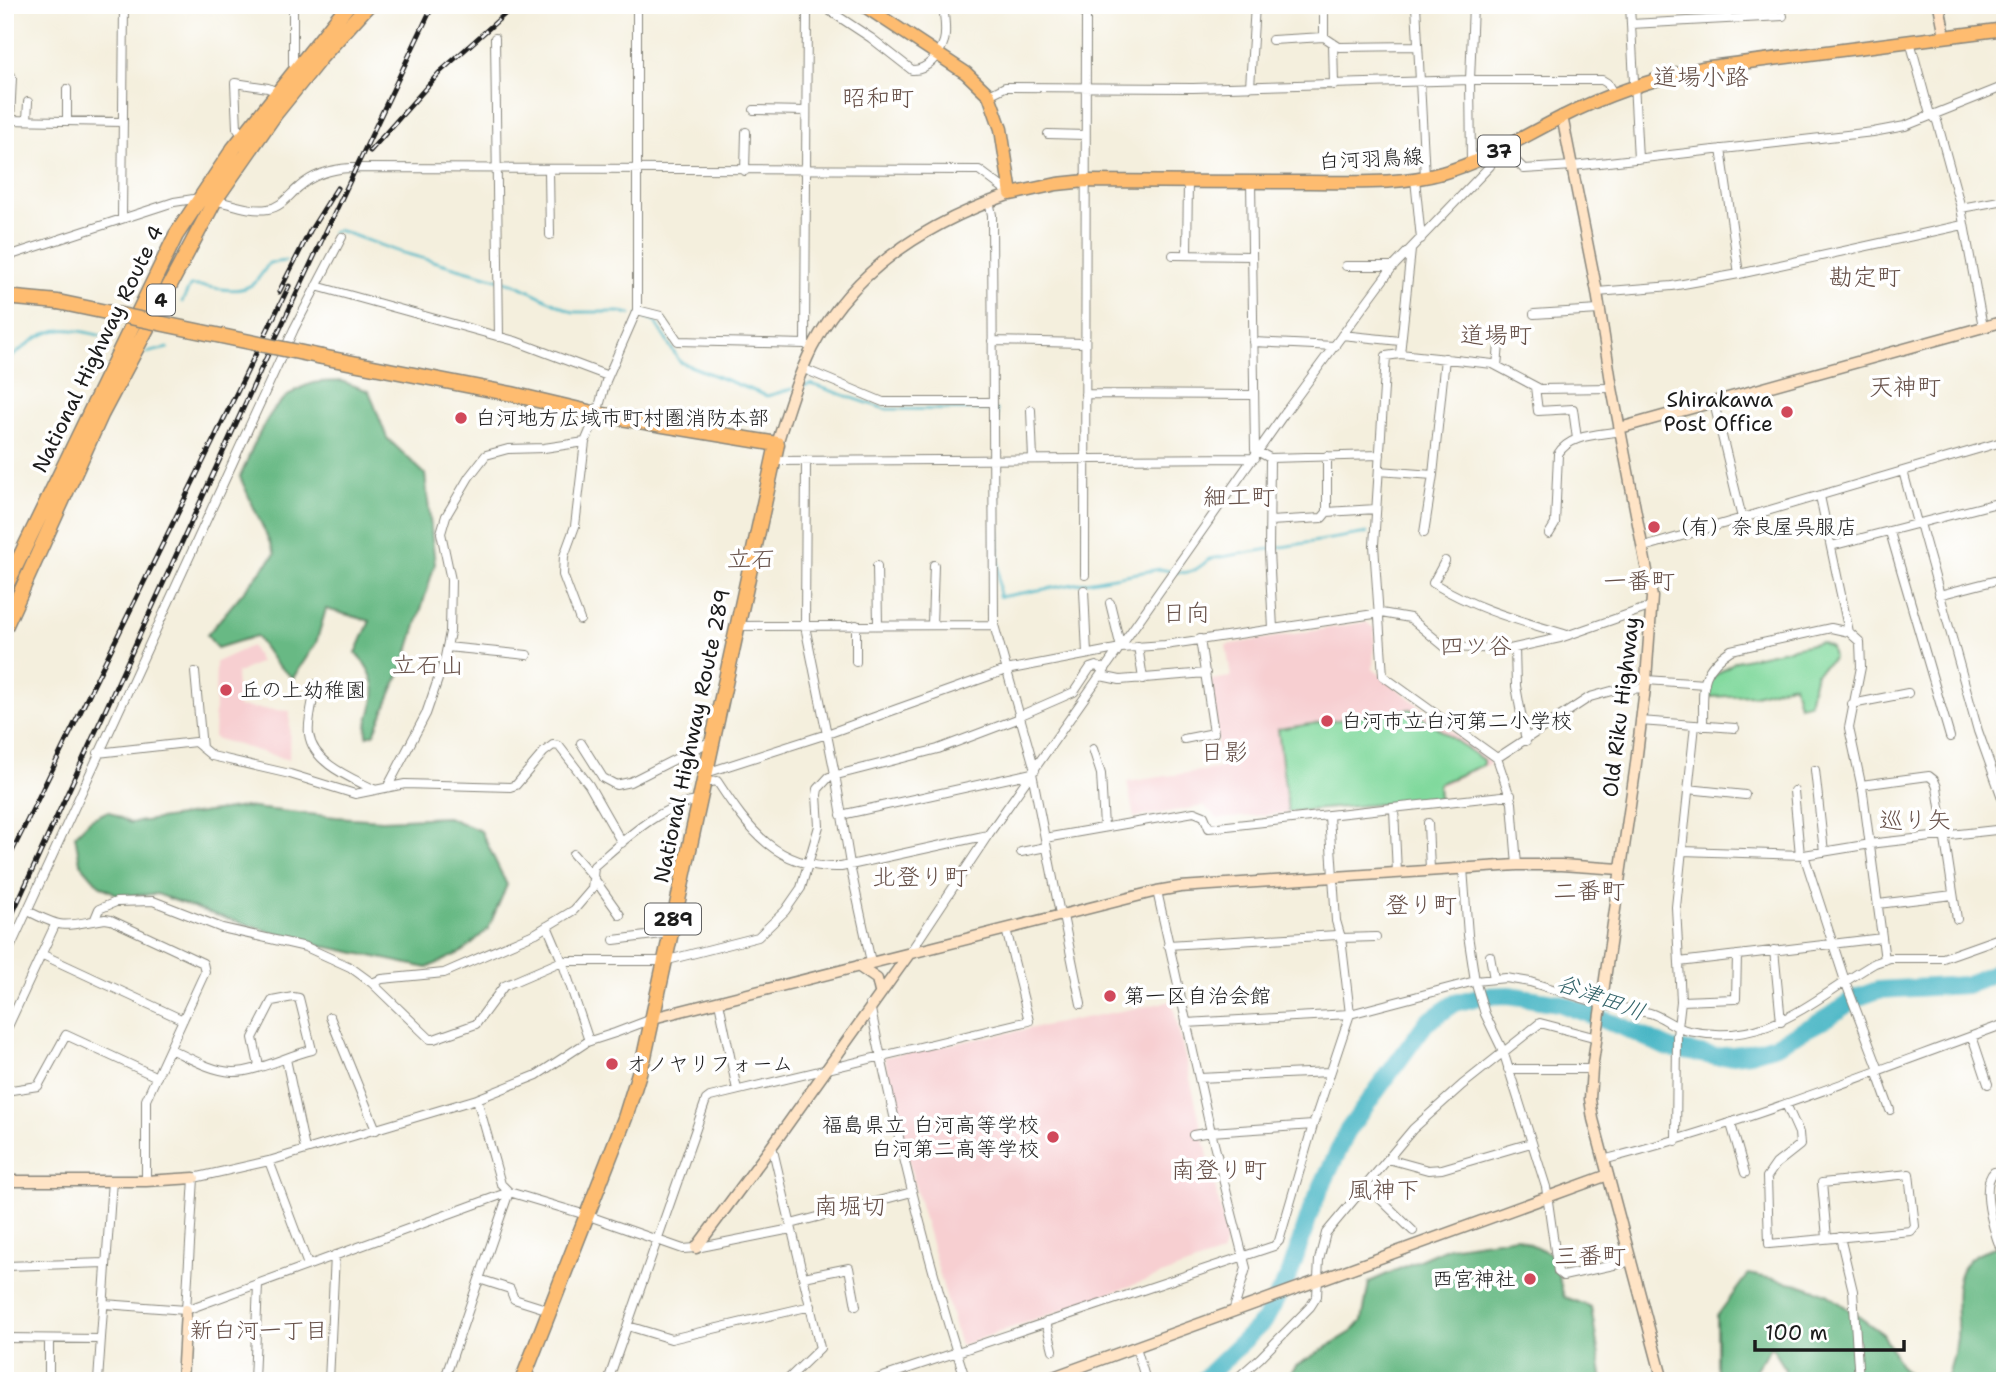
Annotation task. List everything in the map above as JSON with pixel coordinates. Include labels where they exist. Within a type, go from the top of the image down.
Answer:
[{"type":"highway","name":"National Highway Route 4","points":[[5,588],[176,235],[243,136],[348,5]]},
{"type":"highway","name":"National Highway Route 4","points":[[5,627],[101,415],[215,200],[275,114],[320,57],[368,5]]},
{"type":"highway","points":[[5,297],[58,302],[512,394],[597,414],[777,444]]},
{"type":"highway","name":"National Highway Route 289","points":[[522,1381],[625,1118],[644,1057],[777,444]]},
{"type":"main road","points":[[863,5],[974,80],[989,95],[1002,129],[1011,194]]},
{"type":"main road","name":"白河羽鳥線","points":[[1011,194],[1086,181],[1251,182],[1420,178],[1471,163],[1613,93],[1702,68],[2005,29]]},
{"type":"street","points":[[122,218],[124,5]]},
{"type":"street","points":[[293,5],[293,64],[296,68]]},
{"type":"street","points":[[580,620],[563,575],[564,555],[575,526],[585,442],[597,414],[608,376],[637,310],[637,5]]},
{"type":"street","points":[[777,444],[804,369],[809,346],[807,5]]},
{"type":"street","points":[[821,5],[871,38],[912,71],[926,68],[944,41],[943,5]]},
{"type":"street","points":[[1085,576],[1086,5]]},
{"type":"street","points":[[1250,87],[1255,5]]},
{"type":"street","points":[[1324,5],[1324,37]]},
{"type":"street","points":[[1416,5],[1420,82],[1421,239]]},
{"type":"street","points":[[1471,163],[1473,5]]},
{"type":"street","points":[[1630,5],[1638,159]]},
{"type":"street","points":[[1939,5],[1945,36]]},
{"type":"street","points":[[1632,24],[1783,16]]},
{"type":"street","points":[[1272,40],[1324,37],[1339,47],[1418,46]]},
{"type":"street","points":[[495,38],[499,337]]},
{"type":"street","points":[[1910,41],[1932,116],[1937,121],[1961,208],[1983,327]]},
{"type":"street","points":[[1333,43],[1334,85]]},
{"type":"street","points":[[12,77],[7,120],[123,122]]},
{"type":"street","points":[[989,95],[1005,87],[1250,87],[1470,80],[1602,80],[1613,93]]},
{"type":"street","points":[[243,136],[237,128],[235,83],[277,92]]},
{"type":"street","points":[[696,1248],[909,954],[988,835],[1342,335],[1394,266],[1490,166],[1497,151],[1524,169],[1573,166],[1873,132],[1905,126],[2005,86]]},
{"type":"street","points":[[67,89],[67,121]]},
{"type":"street","points":[[27,120],[28,102]]},
{"type":"street","points":[[754,110],[806,111]]},
{"type":"street","name":"Old Riku Highway","points":[[1562,116],[1644,547],[1652,606],[1646,684],[1590,1099],[1663,1381]]},
{"type":"street","points":[[745,171],[746,132]]},
{"type":"street","points":[[1048,134],[1085,135]]},
{"type":"street","points":[[1721,149],[1739,274]]},
{"type":"street","points":[[5,257],[174,202],[199,198],[246,208],[270,209],[281,204],[299,186],[316,175],[336,169],[979,170],[1011,194]]},
{"type":"street","points":[[549,170],[550,235]]},
{"type":"street","points":[[1187,254],[1188,182]]},
{"type":"street","points":[[1251,182],[1257,455]]},
{"type":"street","points":[[809,346],[847,298],[887,258],[934,226],[1011,194]]},
{"type":"street","points":[[1961,208],[2005,200]]},
{"type":"street","points":[[989,201],[992,215],[994,625],[1033,771],[1045,843],[1081,1004]]},
{"type":"street","points":[[1597,292],[1672,286],[1739,274],[1963,225]]},
{"type":"street","points":[[5,959],[98,753],[316,286],[342,237]]},
{"type":"street","points":[[1400,354],[1411,250]]},
{"type":"street","points":[[1173,255],[1252,256]]},
{"type":"street","points":[[1346,266],[1394,266]]},
{"type":"street","points":[[316,286],[499,337],[608,376]]},
{"type":"street","points":[[637,310],[661,316],[678,341],[809,346]]},
{"type":"street","points":[[1534,314],[1599,310]]},
{"type":"street","points":[[1549,534],[1555,524],[1558,454],[1568,443],[2005,321]]},
{"type":"street","points":[[1497,366],[1500,334]]},
{"type":"street","points":[[1342,335],[1400,341]]},
{"type":"street","points":[[992,341],[1084,343]]},
{"type":"street","points":[[1253,342],[1335,346]]},
{"type":"street","points":[[1517,865],[1511,795],[1497,758],[1383,676],[1381,613],[1374,545],[1386,355],[1445,358],[1497,366],[1540,389],[1612,388]]},
{"type":"street","points":[[1424,533],[1445,358]]},
{"type":"street","points":[[804,369],[883,402],[992,402]]},
{"type":"street","points":[[1535,387],[1538,411],[1573,410],[1577,439]]},
{"type":"street","points":[[1085,394],[1254,395]]},
{"type":"street","points":[[1714,403],[1742,518]]},
{"type":"street","points":[[1031,410],[1033,459]]},
{"type":"street","points":[[388,786],[426,713],[444,662],[450,632],[451,580],[441,533],[446,516],[469,477],[486,455],[585,442]]},
{"type":"street","points":[[1644,547],[2005,442]]},
{"type":"street","points":[[772,461],[1380,455]]},
{"type":"street","points":[[1269,520],[1322,518],[1326,512],[1327,456]]},
{"type":"street","points":[[1270,458],[1269,548],[1273,629]]},
{"type":"street","points":[[806,461],[805,626],[871,962]]},
{"type":"street","points":[[1379,471],[1433,475]]},
{"type":"street","points":[[1903,471],[1978,731],[2005,806]]},
{"type":"street","points":[[1820,496],[1850,626],[1849,632]]},
{"type":"street","points":[[1831,546],[1919,525],[2001,501],[2005,528]]},
{"type":"street","points":[[1326,512],[1376,509]]},
{"type":"street","points":[[1890,532],[1950,737]]},
{"type":"street","points":[[1445,561],[1433,583],[1461,600],[1488,612],[1567,635]]},
{"type":"street","points":[[932,625],[934,565]]},
{"type":"street","points":[[877,566],[878,625]]},
{"type":"street","points":[[1939,595],[2005,578]]},
{"type":"street","points":[[1084,590],[1087,654]]},
{"type":"street","points":[[1110,603],[1121,648]]},
{"type":"street","points":[[705,778],[1006,670],[1087,654],[1381,613],[1410,618],[1445,647],[1515,648],[1567,635],[1652,606]]},
{"type":"street","points":[[856,625],[856,663]]},
{"type":"street","points":[[738,626],[994,625]]},
{"type":"street","points":[[1675,1141],[1681,1001],[1676,907],[1688,789],[1707,671],[1717,659],[1731,650],[1831,628],[1849,632],[1860,642],[1862,651],[1849,728],[1861,785],[1885,960]]},
{"type":"street","points":[[1184,738],[1214,733],[1200,639]]},
{"type":"street","points":[[1138,646],[1143,679]]},
{"type":"street","points":[[447,647],[527,655]]},
{"type":"street","points":[[1515,648],[1516,687],[1526,741]]},
{"type":"street","points":[[94,920],[99,909],[116,902],[153,901],[222,928],[306,947],[350,967],[430,1039],[434,1039],[475,1024],[504,986],[562,961],[664,961],[758,937],[798,895],[819,826],[816,804],[818,789],[835,774],[937,748],[1020,717],[1074,692],[1090,667],[1096,666],[1103,673],[1120,680],[1206,673]]},
{"type":"street","points":[[195,671],[202,748]]},
{"type":"street","points":[[316,684],[309,733],[314,747],[329,765],[375,790]]},
{"type":"street","points":[[1497,758],[1590,697],[1646,684],[1704,684]]},
{"type":"street","points":[[1852,704],[1908,693]]},
{"type":"street","points":[[1640,721],[1735,729]]},
{"type":"street","points":[[581,743],[603,778],[616,785],[630,782],[714,740]]},
{"type":"street","points":[[98,753],[195,743],[212,756],[290,774],[355,794],[388,786],[510,787],[516,785],[544,752],[553,746],[559,746],[589,785],[622,843]]},
{"type":"street","points":[[1093,750],[1101,774],[1104,827]]},
{"type":"street","points":[[1815,770],[1824,852]]},
{"type":"street","points":[[841,815],[1033,771]]},
{"type":"street","points":[[1861,785],[1929,776],[1934,780],[1945,836],[1956,919]]},
{"type":"street","points":[[705,778],[717,781],[740,816],[758,837],[778,853],[821,868],[851,866],[988,835]]},
{"type":"street","points":[[1688,789],[1745,795]]},
{"type":"street","points":[[1794,791],[1802,855],[1890,1110]]},
{"type":"street","points":[[1021,852],[1104,827],[1194,812],[1205,816],[1209,828],[1511,795]]},
{"type":"street","points":[[372,984],[382,979],[444,973],[547,926],[574,910],[592,889],[594,866],[651,821],[685,801],[700,800]]},
{"type":"street","points":[[1394,809],[1396,873]]},
{"type":"street","points":[[871,1381],[1243,1257],[1274,1246],[1279,1241],[1313,1125],[1350,1014],[1341,937],[1336,921],[1329,816]]},
{"type":"street","points":[[1428,823],[1430,870]]},
{"type":"street","points":[[1682,851],[1802,855],[2005,829]]},
{"type":"street","points":[[573,854],[620,915]]},
{"type":"street","points":[[5,1181],[146,1181],[194,1178],[269,1161],[477,1099],[537,1075],[589,1041],[653,1018],[1157,891],[1180,887],[1517,865],[1620,869]]},
{"type":"street","points":[[1463,868],[1475,981],[1485,1014],[1503,1051],[1548,1197],[1559,1275],[1632,1261]]},
{"type":"street","points":[[1157,891],[1211,1132],[1243,1257],[1246,1274],[1233,1312]]},
{"type":"street","points":[[1878,904],[1954,895]]},
{"type":"street","points":[[28,911],[55,925],[64,926],[94,920],[111,920],[203,963],[205,972],[146,1100],[146,1181]]},
{"type":"street","points":[[5,1033],[55,925]]},
{"type":"street","points":[[547,926],[589,1041]]},
{"type":"street","points":[[608,1381],[706,1100],[826,1068],[1029,1021],[1006,929]]},
{"type":"street","points":[[614,940],[670,933]]},
{"type":"street","points":[[1168,945],[1337,935],[1376,937]]},
{"type":"street","points":[[1186,1023],[1350,1014],[1475,981],[1506,978],[1530,982],[1601,1007],[1658,1015],[1678,1032],[1753,1032],[1780,1022],[1875,962],[1943,958],[2005,936]]},
{"type":"street","points":[[1679,962],[1882,937]]},
{"type":"street","points":[[1774,950],[1780,1022]]},
{"type":"street","points":[[41,954],[183,1020]]},
{"type":"street","points":[[1681,1001],[1736,999],[1737,955]]},
{"type":"street","points":[[1490,956],[1494,979]]},
{"type":"street","points":[[858,966],[877,979],[880,992]]},
{"type":"street","points":[[170,1049],[221,1070],[234,1072],[259,1066],[286,1059],[290,1055],[312,1050],[299,998],[272,1001],[253,1038],[259,1066]]},
{"type":"street","points":[[719,1002],[737,1090]]},
{"type":"street","points":[[870,1005],[912,1192],[966,1381]]},
{"type":"street","points":[[330,1017],[376,1130]]},
{"type":"street","points":[[1234,1381],[1310,1307],[1317,1296],[1312,1283],[1326,1233],[1388,1159],[1435,1109],[1540,1023],[1597,1036]]},
{"type":"street","points":[[1604,1160],[1731,1124],[2005,1024]]},
{"type":"street","points":[[5,1091],[38,1086],[66,1035],[157,1077]]},
{"type":"street","points":[[1972,1036],[1988,1083]]},
{"type":"street","points":[[286,1059],[305,1149]]},
{"type":"street","points":[[1508,1069],[1592,1069]]},
{"type":"street","points":[[1199,1077],[1330,1072]]},
{"type":"street","points":[[477,1099],[501,1184],[509,1192],[586,1215],[683,1249],[791,1226],[912,1192]]},
{"type":"street","points":[[1786,1104],[1800,1145],[1776,1164],[1767,1177],[1769,1244],[1915,1229],[1909,1174],[1822,1183],[1827,1238]]},
{"type":"street","points":[[1731,1124],[1745,1173]]},
{"type":"street","points":[[1193,1135],[1313,1125]]},
{"type":"street","points":[[1388,1159],[1428,1170],[1442,1169],[1531,1143]]},
{"type":"street","points":[[772,1146],[820,1348],[786,1381]]},
{"type":"street","points":[[269,1161],[308,1265]]},
{"type":"street","points":[[2005,1169],[1994,1172],[1989,1181],[1992,1223],[2005,1259]]},
{"type":"street","points":[[1042,1381],[1608,1175]]},
{"type":"street","points":[[182,1381],[194,1178]]},
{"type":"street","points":[[98,1381],[112,1180]]},
{"type":"street","points":[[1366,1185],[1413,1231]]},
{"type":"street","points":[[104,1304],[186,1310],[509,1192]]},
{"type":"street","points":[[444,1381],[509,1192]]},
{"type":"street","points":[[1840,1237],[1853,1291],[1858,1381]]},
{"type":"street","points":[[329,1381],[335,1255]]},
{"type":"street","points":[[5,1266],[106,1263]]},
{"type":"street","points":[[804,1277],[849,1268],[856,1306]]},
{"type":"street","points":[[479,1279],[510,1289],[514,1299],[549,1310]]},
{"type":"street","points":[[254,1381],[258,1284]]},
{"type":"street","points":[[628,1326],[671,1339],[811,1306]]},
{"type":"street","points":[[1046,1322],[1054,1350]]},
{"type":"street","points":[[5,1338],[101,1339]]},
{"type":"street","points":[[49,1339],[49,1381]]},
{"type":"street","points":[[1136,1347],[1146,1381]]},
{"type":"shaded area","name":"白河市立白河第二小学校","points":[[1366,622],[1375,629],[1373,669],[1491,763],[1440,786],[1440,800],[1218,819],[1204,806],[1134,818],[1127,782],[1220,768],[1211,680],[1231,677],[1226,645]]},
{"type":"shaded area","name":"丘の上幼稚園","points":[[251,646],[260,662],[236,674],[238,707],[290,711],[289,760],[214,738],[216,662]]},
{"type":"shaded area","name":"福島県立 白河高等学校 白河第二高等学校","points":[[1172,1001],[1227,1238],[1221,1254],[960,1346],[915,1187],[884,1057]]},
{"type":"green space","points":[[341,381],[369,391],[387,438],[425,474],[435,564],[405,661],[374,734],[367,736],[375,692],[373,679],[356,653],[370,621],[326,609],[316,643],[293,678],[275,663],[256,636],[217,648],[207,635],[275,554],[240,477],[266,420],[286,397],[299,389],[317,382]]},
{"type":"green space","points":[[1820,642],[1831,647],[1833,658],[1816,673],[1809,703],[1799,705],[1794,684],[1755,695],[1709,697],[1710,679],[1736,661]]},
{"type":"green space","points":[[1411,709],[1483,760],[1483,765],[1438,784],[1439,799],[1288,812],[1278,729]]},
{"type":"green space","points":[[244,807],[382,820],[447,817],[481,831],[507,885],[488,929],[462,952],[427,968],[304,942],[157,894],[120,896],[99,885],[80,863],[75,835],[91,819],[108,811],[130,823]]},
{"type":"green space","points":[[1516,1237],[1553,1255],[1564,1297],[1591,1307],[1603,1381],[1285,1381],[1296,1366],[1353,1331],[1362,1321],[1369,1282],[1449,1247]]},
{"type":"green space","points":[[2005,1244],[2005,1381],[1947,1381],[1957,1338],[1957,1289],[1961,1271],[1974,1256]]},
{"type":"green space","points":[[1748,1274],[1798,1284],[1827,1294],[1883,1334],[1900,1365],[1913,1381],[1784,1381],[1785,1368],[1771,1346],[1748,1381],[1717,1381],[1717,1316]]},
{"type":"waterway","points":[[332,233],[338,230],[400,252],[515,284],[573,312],[631,314]]},
{"type":"waterway","points":[[182,302],[190,286],[241,289],[255,282],[269,263],[286,261]]},
{"type":"waterway","points":[[638,315],[655,322],[680,362],[767,396],[792,389]]},
{"type":"waterway","points":[[5,363],[33,341],[55,331],[80,331],[114,339]]},
{"type":"waterway","points":[[146,353],[168,348]]},
{"type":"waterway","points":[[799,387],[811,384],[885,409],[997,410],[997,449]]},
{"type":"waterway","points":[[997,466],[999,597],[1160,569],[1187,572],[1209,559],[1367,533]]},
{"type":"waterway","name":"谷津田川","points":[[1202,1381],[1265,1320],[1290,1273],[1312,1207],[1348,1130],[1426,1023],[1455,1003],[1482,996],[1509,995],[1559,1003],[1623,1027],[1668,1048],[1717,1057],[1749,1053],[1776,1045],[1829,1017],[1856,998],[1878,990],[1966,985],[2005,968]]},
{"type":"railway","points":[[5,930],[261,369],[433,5]]},
{"type":"railway","points":[[370,151],[440,72],[515,5]]},
{"type":"railway","points":[[279,292],[310,231],[337,188]]},
{"type":"railway","points":[[5,866],[289,286]]},
{"type":"place","name":"Shirakawa Post Office","points":[[1787,412]]},
{"type":"place","name":"白河地方広域市町村圏消防本部","points":[[461,418]]},
{"type":"place","name":"（有）奈良屋呉服店","points":[[1654,527]]},
{"type":"place","name":"丘の上幼稚園","points":[[226,690]]},
{"type":"place","name":"白河市立白河第二小学校","points":[[1327,721]]},
{"type":"place","name":"第一区自治会館","points":[[1110,996]]},
{"type":"place","name":"オノヤリフォーム","points":[[612,1064]]},
{"type":"place","name":"福島県立 白河高等学校 白河第二高等学校","points":[[1053,1137]]},
{"type":"place","name":"西宮神社","points":[[1530,1279]]},
{"type":"district","name":"道場小路","points":[[1701,77]]},
{"type":"district","name":"昭和町","points":[[878,98]]},
{"type":"district","name":"勘定町","points":[[1865,277]]},
{"type":"district","name":"道場町","points":[[1496,335]]},
{"type":"district","name":"天神町","points":[[1905,387]]},
{"type":"district","name":"細工町","points":[[1239,497]]},
{"type":"district","name":"立石","points":[[751,559]]},
{"type":"district","name":"一番町","points":[[1639,581]]},
{"type":"district","name":"日向","points":[[1186,613]]},
{"type":"district","name":"四ツ谷","points":[[1476,646]]},
{"type":"district","name":"立石山","points":[[428,665]]},
{"type":"district","name":"日影","points":[[1224,752]]},
{"type":"district","name":"巡り矢","points":[[1915,820]]},
{"type":"district","name":"北登り町","points":[[920,877]]},
{"type":"district","name":"二番町","points":[[1589,891]]},
{"type":"district","name":"登り町","points":[[1421,905]]},
{"type":"district","name":"南登り町","points":[[1219,1170]]},
{"type":"district","name":"風神下","points":[[1384,1190]]},
{"type":"district","name":"南堀切","points":[[850,1206]]},
{"type":"district","name":"三番町","points":[[1590,1256]]},
{"type":"district","name":"新白河一丁目","points":[[259,1330]]}]
